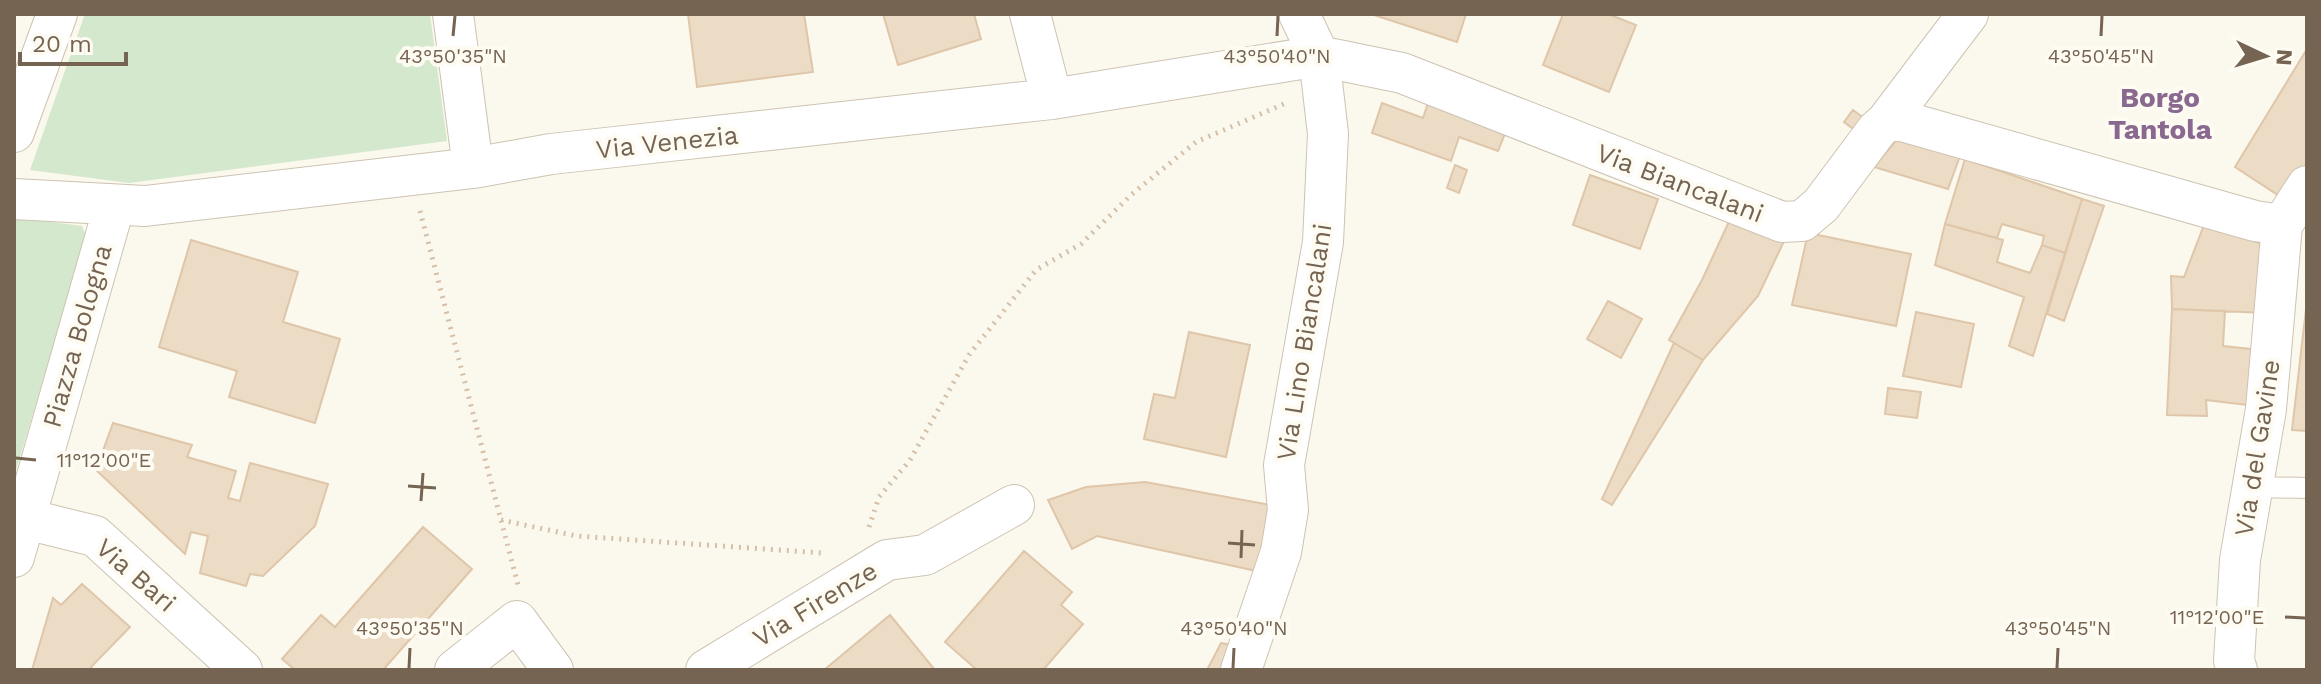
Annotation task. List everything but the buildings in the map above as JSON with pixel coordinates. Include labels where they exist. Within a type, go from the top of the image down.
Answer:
[{"type":"street","points":[[14,132],[57,14]]},
{"type":"street","points":[[453,14],[473,168]]},
{"type":"street","points":[[1030,14],[1052,99]]},
{"type":"street","name":"Via Lino Biancalani","points":[[1241,670],[1281,552],[1288,510],[1284,465],[1323,242],[1328,134],[1321,69],[1299,14]]},
{"type":"street","name":"Via Biancalani","points":[[1321,69],[1402,73],[1782,222],[1802,221],[1821,205],[1968,14]]},
{"type":"street","name":"Via Venezia","points":[[14,199],[114,207],[145,206],[473,168],[551,154],[1321,69]]},
{"type":"street","points":[[1887,121],[1902,121],[2255,221],[2282,225],[2307,186]]},
{"type":"street","name":"Piazza Bologna","points":[[14,557],[20,515],[114,207]]},
{"type":"street","name":"Via del Gavine","points":[[2237,670],[2234,661],[2240,560],[2266,409],[2282,225]]},
{"type":"street","name":"Via Firenze","points":[[706,670],[887,560],[925,555],[1014,505]]},
{"type":"street","name":"Via Bari","points":[[20,515],[95,536],[242,670]]},
{"type":"street","points":[[455,670],[517,621],[553,670]]},
{"type":"lane","points":[[2253,487],[2307,488]]},
{"type":"path","points":[[868,571],[864,540],[879,497],[910,460],[969,355],[1036,270],[1081,244],[1132,194],[1196,142],[1296,98],[1321,69]]},
{"type":"path","points":[[411,175],[522,602],[517,621]]},
{"type":"path","points":[[501,520],[577,536],[825,553]]},
{"type":"green space","points":[[85,14],[430,14],[447,141],[129,183],[30,170]]},
{"type":"green space","points":[[15,217],[82,226],[86,236],[14,477]]},
{"type":"district","name":"Borgo Tantola","points":[[2160,113]]}]
